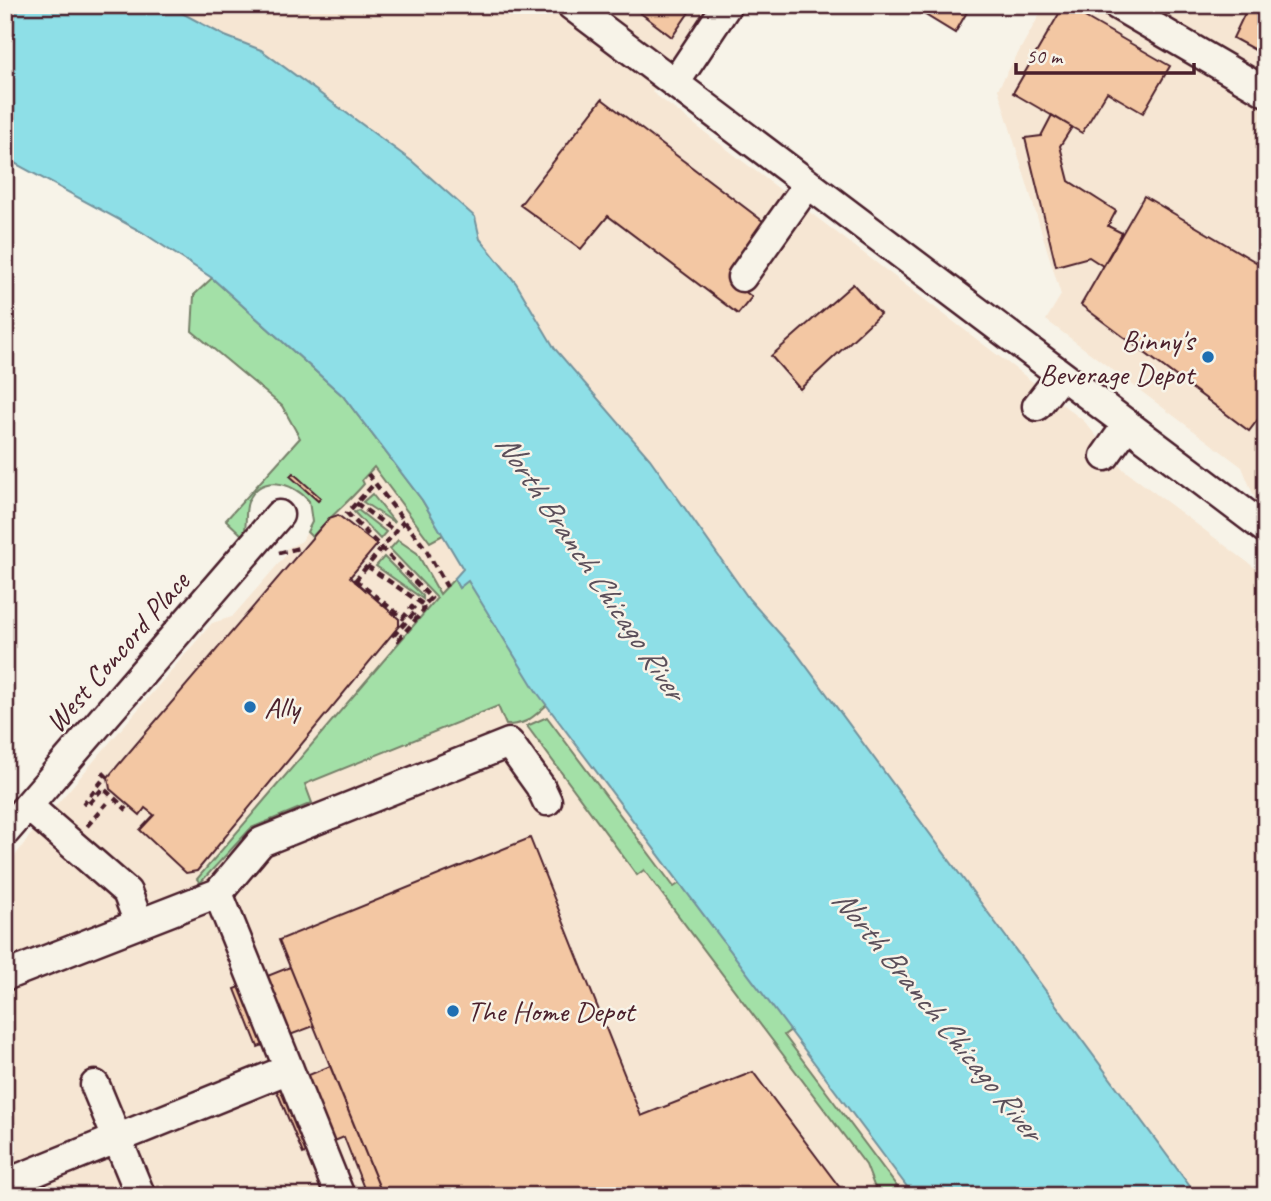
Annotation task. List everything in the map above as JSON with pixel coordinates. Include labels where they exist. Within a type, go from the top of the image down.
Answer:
[{"type":"street","points":[[571,5],[1266,530]]},
{"type":"street","points":[[675,83],[727,5]]},
{"type":"street","points":[[1117,5],[1266,92]]},
{"type":"street","points":[[742,276],[807,184]]},
{"type":"street","points":[[1037,406],[1061,375]]},
{"type":"street","points":[[1105,456],[1127,425]]},
{"type":"street","name":"West Concord Place","points":[[5,832],[279,514]]},
{"type":"street","points":[[5,976],[218,893],[261,842],[509,743],[540,786],[547,801]]},
{"type":"street","points":[[27,806],[127,892],[139,923]]},
{"type":"street","points":[[218,893],[340,1196]]},
{"type":"street","points":[[5,1184],[289,1069]]},
{"type":"street","points":[[96,1085],[140,1194]]},
{"type":"path","points":[[368,474],[425,548],[447,587]]},
{"type":"path","points":[[375,483],[347,513],[382,549],[431,598],[398,640],[394,635],[416,611],[412,607],[403,618],[355,580],[382,549],[404,521]]},
{"type":"path","points":[[356,503],[396,532]]},
{"type":"path","points":[[367,566],[424,606]]},
{"type":"path","points":[[102,772],[106,776],[84,803],[87,806],[103,788],[127,810]]},
{"type":"path","points":[[82,831],[107,803]]},
{"type":"shaded area","points":[[167,5],[709,5],[652,92],[1084,421],[1124,470],[1266,576],[1266,1196],[1197,1196],[795,651],[749,599],[650,459],[555,349],[516,283],[480,239],[475,217],[261,50],[225,36]]},
{"type":"shaded area","points":[[1045,5],[1266,5],[1266,526],[1242,467],[1046,320],[1061,295],[998,89]]},
{"type":"shaded area","points":[[364,423],[443,535],[463,569],[454,579],[468,580],[536,691],[914,1196],[5,1196],[5,870],[28,838],[212,623],[232,617],[287,554],[286,549],[302,541],[312,523],[312,512],[302,492]]},
{"type":"green space","points":[[212,278],[343,396],[422,500],[443,535],[430,542],[374,467],[362,480],[364,484],[312,537],[307,532],[312,522],[309,501],[286,485],[268,484],[253,493],[247,506],[243,536],[226,520],[300,438],[282,406],[192,331],[194,295]]},
{"type":"green space","points":[[372,494],[395,523],[363,502]]},
{"type":"green space","points":[[358,510],[386,532],[380,539],[354,512]]},
{"type":"green space","points":[[398,540],[417,553],[440,594],[454,579],[459,588],[468,580],[547,705],[525,722],[513,725],[506,725],[498,706],[305,784],[312,803],[251,828],[200,883],[197,879],[437,598],[390,549]]},
{"type":"green space","points":[[384,557],[423,596],[423,599],[376,566]]},
{"type":"green space","points":[[547,717],[674,887],[680,883],[791,1030],[784,1035],[904,1196],[878,1196],[866,1165],[644,870],[637,875],[527,726]]},
{"type":"water","name":"North Branch Chicago River","points":[[5,5],[167,5],[225,36],[261,50],[413,162],[475,217],[480,239],[516,283],[555,349],[650,459],[749,599],[795,651],[1197,1196],[914,1196],[536,691],[468,581],[459,588],[454,579],[463,569],[422,500],[343,396],[212,278],[142,232],[5,158]]},
{"type":"building","points":[[630,5],[694,5],[672,37]]},
{"type":"building","points":[[909,5],[971,5],[955,33]]},
{"type":"building","points":[[1064,5],[1170,66],[1143,113],[1107,92],[1082,133],[1013,93]]},
{"type":"building","points":[[1236,5],[1266,5],[1266,56],[1233,38],[1245,13],[1235,8]]},
{"type":"building","points":[[602,99],[768,225],[730,280],[752,297],[738,314],[608,216],[581,249],[520,205]]},
{"type":"building","points":[[1052,115],[1072,127],[1060,146],[1069,181],[1116,211],[1108,226],[1122,233],[1103,266],[1089,257],[1056,266],[1025,138],[1041,136]]},
{"type":"building","name":"Binny's Beverage Depot","points":[[1144,196],[1266,268],[1266,409],[1249,431],[1081,305]]},
{"type":"building","points":[[853,284],[880,314],[800,389],[771,356]]},
{"type":"building","points":[[293,473],[321,498],[318,501],[290,476]]},
{"type":"building","name":"Ally","points":[[338,515],[377,545],[350,577],[399,619],[399,626],[197,871],[186,873],[140,830],[154,815],[145,808],[140,815],[110,789],[108,777],[329,518]]},
{"type":"building","name":"The Home Depot","points":[[530,838],[641,1116],[753,1072],[846,1196],[383,1196],[279,940]]},
{"type":"building","points":[[290,967],[314,1026],[258,1047],[235,989]]},
{"type":"building","points":[[330,1066],[383,1196],[367,1196],[344,1137],[303,1154],[276,1089]]},
{"type":"place","name":"Binny's Beverage Depot","points":[[1208,357]]},
{"type":"place","name":"Ally","points":[[250,707]]},
{"type":"place","name":"The Home Depot","points":[[453,1011]]}]
